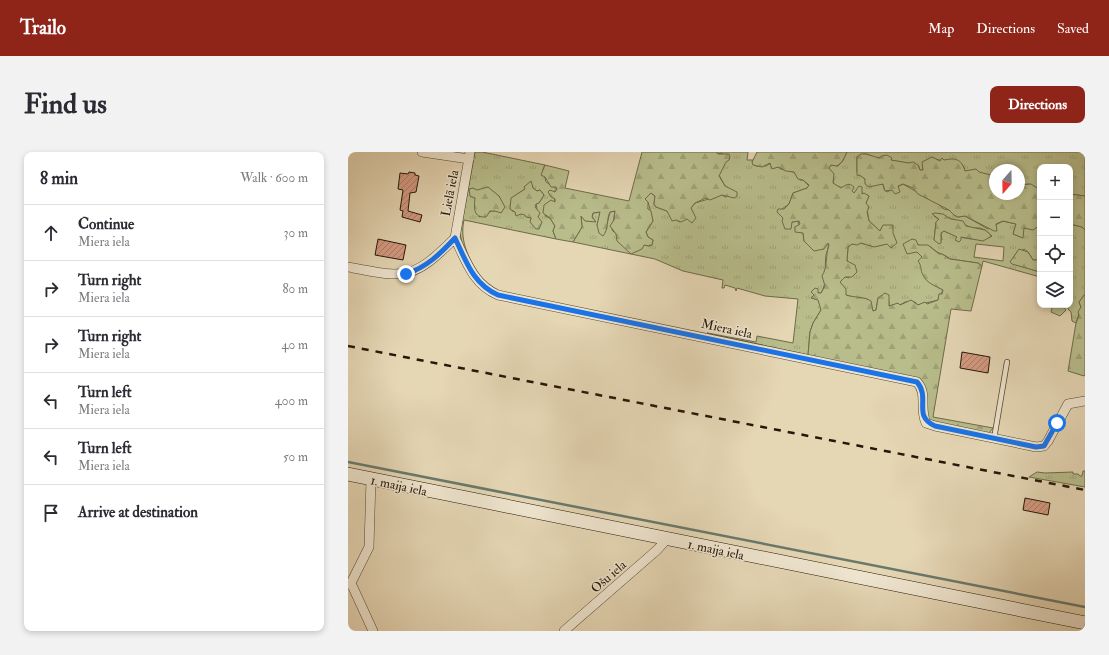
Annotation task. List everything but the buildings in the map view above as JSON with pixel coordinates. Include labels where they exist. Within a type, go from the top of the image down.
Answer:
[{"type":"street","points":[[422,152],[470,156]]},
{"type":"street","name":"Lielā iela","points":[[455,238],[470,156]]},
{"type":"street","points":[[348,267],[388,274],[406,274],[431,262],[455,238]]},
{"type":"street","name":"Miera iela","points":[[455,238],[477,281],[489,291],[498,295],[917,382],[921,387],[923,395],[922,414],[926,423],[935,426],[1036,447],[1044,446],[1068,404],[1085,401]]},
{"type":"street","name":"1. maija iela","points":[[348,474],[1085,623]]},
{"type":"street","points":[[371,479],[369,547],[349,583],[373,631]]},
{"type":"street","name":"Ošu iela","points":[[564,631],[657,550],[667,539]]},
{"type":"lane","points":[[994,439],[1007,362]]},
{"type":"green space","points":[[475,152],[482,152],[545,165],[543,169],[546,182],[557,189],[553,192],[555,202],[545,216],[550,218],[555,226],[553,231],[556,239],[464,220],[464,244],[473,265],[482,279],[478,278],[462,243],[460,234]],"holes":[[[533,188],[537,191],[540,190],[544,195],[539,203],[536,203],[538,217],[512,211],[512,198],[525,189]],[[494,193],[499,196],[501,202],[495,211],[490,211],[488,214],[479,217],[475,198]]]},
{"type":"green space","points":[[642,152],[716,152],[718,154],[729,154],[729,160],[726,162],[719,176],[725,186],[737,192],[737,196],[734,198],[722,195],[710,200],[706,198],[695,203],[691,208],[696,218],[692,223],[687,219],[681,222],[676,220],[672,221],[667,211],[656,207],[654,204],[655,196],[651,193],[645,199],[648,202],[648,209],[651,211],[653,221],[646,232],[648,237],[653,240],[652,245],[644,245],[642,249],[631,254],[617,241],[616,234],[610,226],[614,220],[615,211],[610,212],[603,236],[599,233],[597,225],[600,212],[593,213],[592,217],[596,222],[585,221],[581,216],[582,227],[573,242],[556,239],[553,231],[555,226],[550,218],[543,213],[544,205],[551,200],[555,202],[555,199],[551,197],[548,192],[550,190],[555,192],[557,189],[556,187],[551,187],[545,177],[541,175],[545,165],[569,171],[565,188],[629,201]]},
{"type":"green space","points":[[716,152],[748,152],[747,160],[753,160],[752,162],[756,166],[766,166],[771,163],[781,169],[794,172],[800,180],[803,180],[809,186],[793,193],[789,204],[782,209],[783,218],[790,225],[792,222],[798,221],[800,232],[803,233],[804,241],[812,248],[828,243],[823,289],[821,293],[818,293],[821,310],[813,323],[810,332],[808,355],[707,333],[756,342],[757,336],[793,343],[798,299],[765,296],[737,288],[736,291],[735,288],[725,285],[724,288],[722,288],[723,280],[683,271],[655,259],[573,242],[582,227],[581,215],[595,221],[592,217],[593,213],[601,212],[597,225],[606,228],[610,212],[615,211],[612,230],[616,234],[648,246],[652,245],[653,240],[648,237],[646,232],[653,221],[648,202],[645,199],[651,193],[655,196],[654,204],[656,207],[667,211],[679,222],[693,214],[691,208],[695,203],[722,195],[725,197],[729,196],[731,190],[725,186],[719,175],[722,168],[722,153],[718,154]]},
{"type":"green space","points":[[757,152],[847,152],[842,162],[837,166],[831,165],[829,168],[834,174],[833,183],[841,188],[848,184],[851,185],[854,187],[852,191],[854,193],[859,186],[862,187],[862,194],[864,193],[869,196],[866,203],[869,207],[867,212],[869,221],[880,231],[883,225],[893,225],[893,233],[897,243],[891,248],[887,244],[874,247],[861,243],[857,245],[852,244],[848,247],[847,261],[855,265],[857,272],[852,277],[845,277],[840,282],[846,289],[846,295],[865,298],[871,301],[873,311],[876,310],[878,298],[885,293],[889,295],[889,306],[898,303],[900,305],[911,300],[918,305],[925,302],[927,304],[938,300],[939,294],[942,294],[943,290],[924,278],[918,261],[922,257],[917,252],[907,254],[903,244],[912,239],[916,240],[918,245],[928,245],[939,254],[942,254],[950,259],[978,263],[982,266],[971,311],[951,309],[933,417],[993,428],[989,433],[985,434],[929,420],[927,416],[925,388],[808,355],[810,332],[813,323],[821,310],[818,300],[811,298],[814,295],[811,292],[815,288],[818,289],[818,293],[821,293],[825,286],[822,276],[825,269],[829,245],[828,243],[824,249],[814,251],[804,241],[803,233],[795,232],[795,227],[800,224],[799,221],[792,222],[791,229],[785,229],[782,221],[783,218],[777,212],[778,209],[784,209],[789,204],[793,193],[807,188],[809,185],[803,180],[798,179],[794,172],[786,171],[778,167],[772,169],[770,163],[762,167],[753,165],[752,162]]},
{"type":"green space","points":[[847,152],[1085,152],[1085,196],[1073,194],[1073,164],[1037,164],[1037,188],[1029,184],[1025,184],[1025,164],[989,164],[989,177],[987,175],[965,171],[960,162],[932,157],[923,165],[923,170],[920,170],[918,165],[873,157],[867,154],[857,157],[857,172],[871,185],[883,184],[884,189],[887,192],[903,184],[944,209],[949,210],[954,215],[958,217],[965,216],[988,229],[1003,221],[1016,224],[1013,234],[1021,237],[1023,228],[1037,227],[1037,260],[1033,260],[1024,249],[1014,256],[1014,264],[1037,271],[1037,276],[983,261],[982,266],[978,263],[950,259],[931,247],[918,245],[912,239],[917,251],[922,257],[923,270],[926,278],[943,290],[938,300],[918,305],[915,302],[905,302],[900,305],[889,306],[889,301],[878,298],[876,310],[873,311],[867,299],[846,295],[840,282],[845,277],[849,278],[847,261],[848,247],[854,243],[878,246],[895,239],[888,226],[882,227],[880,231],[869,221],[866,203],[869,196],[857,191],[854,193],[833,183],[834,179],[829,168],[831,165],[838,166],[842,162]],"holes":[[[940,214],[972,228],[980,228],[992,236],[974,239],[961,237],[944,231],[941,233],[942,240],[934,240],[936,222],[939,220],[934,216]],[[976,244],[1004,247],[1003,261],[974,257]]]},
{"type":"green space","points":[[861,154],[879,158],[887,155],[892,158],[891,160],[909,163],[913,162],[918,165],[920,170],[923,170],[922,162],[932,157],[940,161],[942,158],[944,160],[954,159],[962,164],[965,171],[976,169],[979,172],[989,174],[989,200],[1025,200],[1025,184],[1031,184],[1037,188],[1037,227],[1033,230],[1024,228],[1023,238],[1013,234],[1016,224],[1003,221],[996,224],[997,231],[994,231],[965,216],[958,217],[954,215],[949,210],[918,194],[913,188],[903,184],[898,186],[900,192],[895,194],[892,190],[885,191],[883,184],[869,187],[865,184],[865,179],[857,175],[857,157]]},
{"type":"green space","points":[[531,181],[533,188],[537,191],[540,190],[544,195],[535,207],[540,213],[538,217],[542,222],[539,229],[536,229],[530,222],[531,218],[521,214],[516,216],[515,212],[510,209],[511,198],[525,189],[524,187]]},
{"type":"green space","points":[[488,187],[499,196],[505,207],[501,213],[490,211],[486,217],[482,217],[475,212],[475,198],[470,196],[469,189],[473,188],[477,190]]},
{"type":"green space","points":[[1073,194],[1085,196],[1085,230],[1082,227],[1073,225]]},
{"type":"green space","points":[[932,214],[943,214],[951,219],[963,221],[966,226],[985,230],[992,236],[983,241],[961,237],[959,242],[955,240],[957,237],[944,231],[941,233],[941,243],[939,244],[934,240],[936,222],[939,219]]},
{"type":"green space","points":[[1073,225],[1082,227],[1085,230],[1085,294],[1079,302],[1081,307],[1076,323],[1072,321],[1071,312],[1068,309],[1073,308]]},
{"type":"green space","points":[[1019,249],[1028,252],[1033,260],[1037,260],[1037,271],[1012,264],[1010,262]]},
{"type":"green space","points":[[1085,294],[1084,376],[1068,371],[1076,323],[1079,316],[1078,312],[1081,307],[1079,302]]},
{"type":"green space","points":[[1052,308],[1064,308],[1066,310],[1060,316],[1051,312]]},
{"type":"green space","points":[[1083,471],[1085,471],[1085,487],[1029,477],[1037,472],[1073,472],[1073,474],[1082,476]]},
{"type":"waterway","points":[[348,462],[1085,607]]},
{"type":"railway","points":[[348,346],[1085,490]]},
{"type":"route","points":[[406,274],[431,262],[455,238],[473,276],[482,287],[498,295],[703,336],[917,382],[921,387],[923,395],[922,414],[926,423],[935,426],[1036,447],[1044,446],[1057,423]]}]
